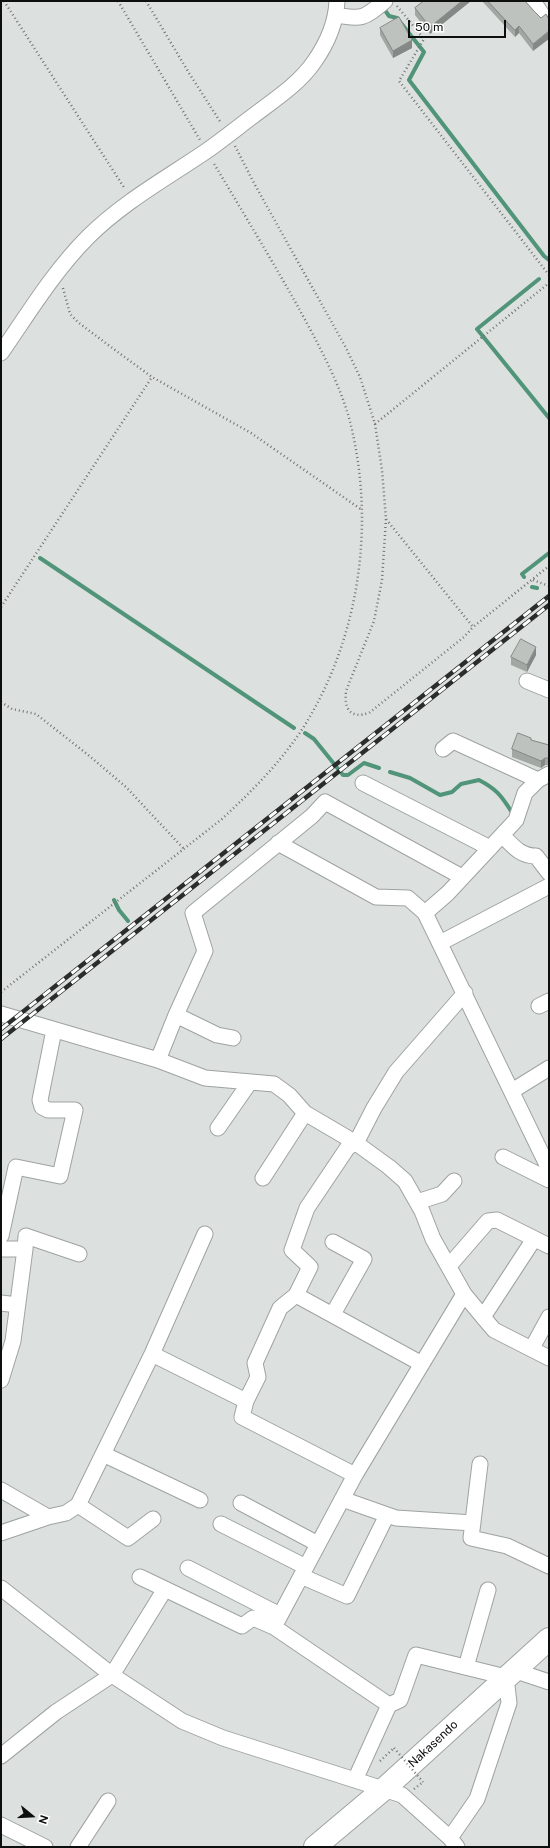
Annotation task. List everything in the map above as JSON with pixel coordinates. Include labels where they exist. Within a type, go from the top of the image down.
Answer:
[{"type":"highway","name":"Nakasendo","points":[[315,1847],[363,1805],[384,1789],[549,1639]]},
{"type":"highway","points":[[324,1847],[363,1805]]},
{"type":"street","points":[[1,353],[61,269],[88,237],[132,200],[206,151],[281,95],[314,63],[326,42],[336,8],[353,18],[366,17],[384,1]]},
{"type":"street","points":[[528,681],[549,690]]},
{"type":"street","points":[[425,912],[448,893],[516,820],[525,793],[544,777],[453,741],[443,749]]},
{"type":"street","points":[[363,783],[490,848]]},
{"type":"street","points":[[158,1060],[176,1015],[205,951],[192,913],[312,816],[325,802],[462,877]]},
{"type":"street","points":[[502,835],[516,850],[528,856],[536,856],[549,873]]},
{"type":"street","points":[[278,843],[376,897],[408,898],[425,912],[549,1169]]},
{"type":"street","points":[[440,943],[549,886]]},
{"type":"street","points":[[355,1475],[242,1417],[246,1401],[258,1377],[255,1363],[280,1308],[296,1295],[310,1268],[292,1250],[307,1208],[348,1147],[356,1143],[374,1108],[396,1072],[465,993]]},
{"type":"street","points":[[1,1014],[158,1060],[205,1078],[274,1084],[290,1095],[305,1113],[356,1143],[389,1166],[405,1181],[464,1294],[494,1330],[549,1358]]},
{"type":"street","points":[[176,1015],[217,1035],[233,1038]]},
{"type":"street","points":[[1,1236],[16,1167],[60,1176],[75,1110],[48,1110],[42,1107],[40,1100],[54,1030]]},
{"type":"street","points":[[512,1091],[549,1068]]},
{"type":"street","points":[[218,1128],[250,1082]]},
{"type":"street","points":[[263,1178],[305,1113]]},
{"type":"street","points":[[503,1157],[549,1180]]},
{"type":"street","points":[[417,1202],[442,1194],[454,1181]]},
{"type":"street","points":[[449,1266],[488,1221],[497,1220],[549,1246]]},
{"type":"street","points":[[1,1533],[66,1513],[78,1505],[152,1354],[206,1234]]},
{"type":"street","points":[[1,1380],[13,1341],[26,1236],[79,1254]]},
{"type":"street","points":[[483,1317],[534,1239]]},
{"type":"street","points":[[333,1242],[364,1260],[333,1314]]},
{"type":"street","points":[[1,1249],[25,1249]]},
{"type":"street","points":[[277,1621],[355,1475],[464,1294]]},
{"type":"street","points":[[296,1295],[422,1364]]},
{"type":"street","points":[[1,1303],[17,1305]]},
{"type":"street","points":[[532,1348],[549,1318]]},
{"type":"street","points":[[152,1354],[246,1401]]},
{"type":"street","points":[[103,1454],[200,1500]]},
{"type":"street","points":[[480,1464],[471,1538],[507,1546],[549,1566]]},
{"type":"street","points":[[1,1490],[48,1518]]},
{"type":"street","points":[[342,1499],[396,1518],[473,1523]]},
{"type":"street","points":[[241,1503],[318,1544]]},
{"type":"street","points":[[78,1505],[128,1538],[152,1519]]},
{"type":"street","points":[[221,1524],[347,1596],[387,1515]]},
{"type":"street","points":[[188,1568],[277,1621],[389,1705]]},
{"type":"street","points":[[140,1577],[242,1626],[253,1618],[277,1621]]},
{"type":"street","points":[[1,1588],[112,1675],[182,1721],[223,1738],[402,1795],[454,1842],[479,1792],[509,1703],[509,1674]]},
{"type":"street","points":[[1,1756],[56,1712],[112,1675],[165,1589]]},
{"type":"street","points":[[466,1667],[488,1590]]},
{"type":"street","points":[[355,1780],[389,1705],[400,1700],[416,1655],[466,1667],[549,1682]]},
{"type":"street","points":[[78,1847],[108,1800]]},
{"type":"street","points":[[1,1825],[45,1847]]},
{"type":"path","points":[[4,1],[132,200]]},
{"type":"path","points":[[1,992],[113,906],[183,848],[222,819],[254,790],[278,762],[303,728],[343,645],[353,607],[359,566],[362,510],[352,429],[338,388],[323,353],[275,266],[118,1]]},
{"type":"path","points":[[146,1],[189,74],[228,134],[345,346],[360,377],[375,424],[382,470],[386,519],[385,556],[374,621],[346,691],[345,702],[348,709],[353,714],[361,716],[369,713],[464,637],[473,627],[549,566]]},
{"type":"path","points":[[393,1],[424,39],[399,81],[549,275]]},
{"type":"path","points":[[61,269],[61,283],[70,314],[79,323],[152,376],[251,433],[362,510]]},
{"type":"path","points":[[375,424],[549,282]]},
{"type":"path","points":[[1,606],[152,376]]},
{"type":"path","points":[[386,519],[473,627]]},
{"type":"path","points":[[532,580],[549,586]]},
{"type":"path","points":[[1,702],[12,709],[36,714],[87,754],[126,787],[183,848]]},
{"type":"path","points":[[376,1764],[394,1748],[423,1782]]},
{"type":"building","points":[[424,1],[462,1],[430,27],[415,8]]},
{"type":"building","points":[[488,1],[525,1],[541,18],[546,14],[549,19],[549,31],[533,44],[519,26],[515,30]]},
{"type":"building","points":[[399,17],[412,40],[393,51],[380,28]]},
{"type":"building","points":[[521,639],[536,647],[527,665],[511,657]]},
{"type":"building","points":[[518,733],[531,738],[531,740],[549,745],[549,758],[545,758],[541,761],[512,749]]},
{"type":"waterway","points":[[382,6],[389,16],[397,18],[424,52],[409,80],[544,256],[549,260]]},
{"type":"waterway","points":[[539,279],[477,329],[549,418]]},
{"type":"waterway","points":[[524,577],[522,574],[549,553]]},
{"type":"waterway","points":[[40,558],[294,728]]},
{"type":"waterway","points":[[532,587],[537,588]]},
{"type":"waterway","points":[[305,733],[314,739],[343,775],[348,775],[364,763],[379,768]]},
{"type":"waterway","points":[[390,772],[410,778],[440,795],[452,792],[461,784],[479,780],[490,786],[498,793],[511,811]]},
{"type":"waterway","points":[[114,900],[119,910],[128,921]]},
{"type":"railway","points":[[1,1029],[549,596]]},
{"type":"railway","points":[[1,1039],[549,605]]}]
